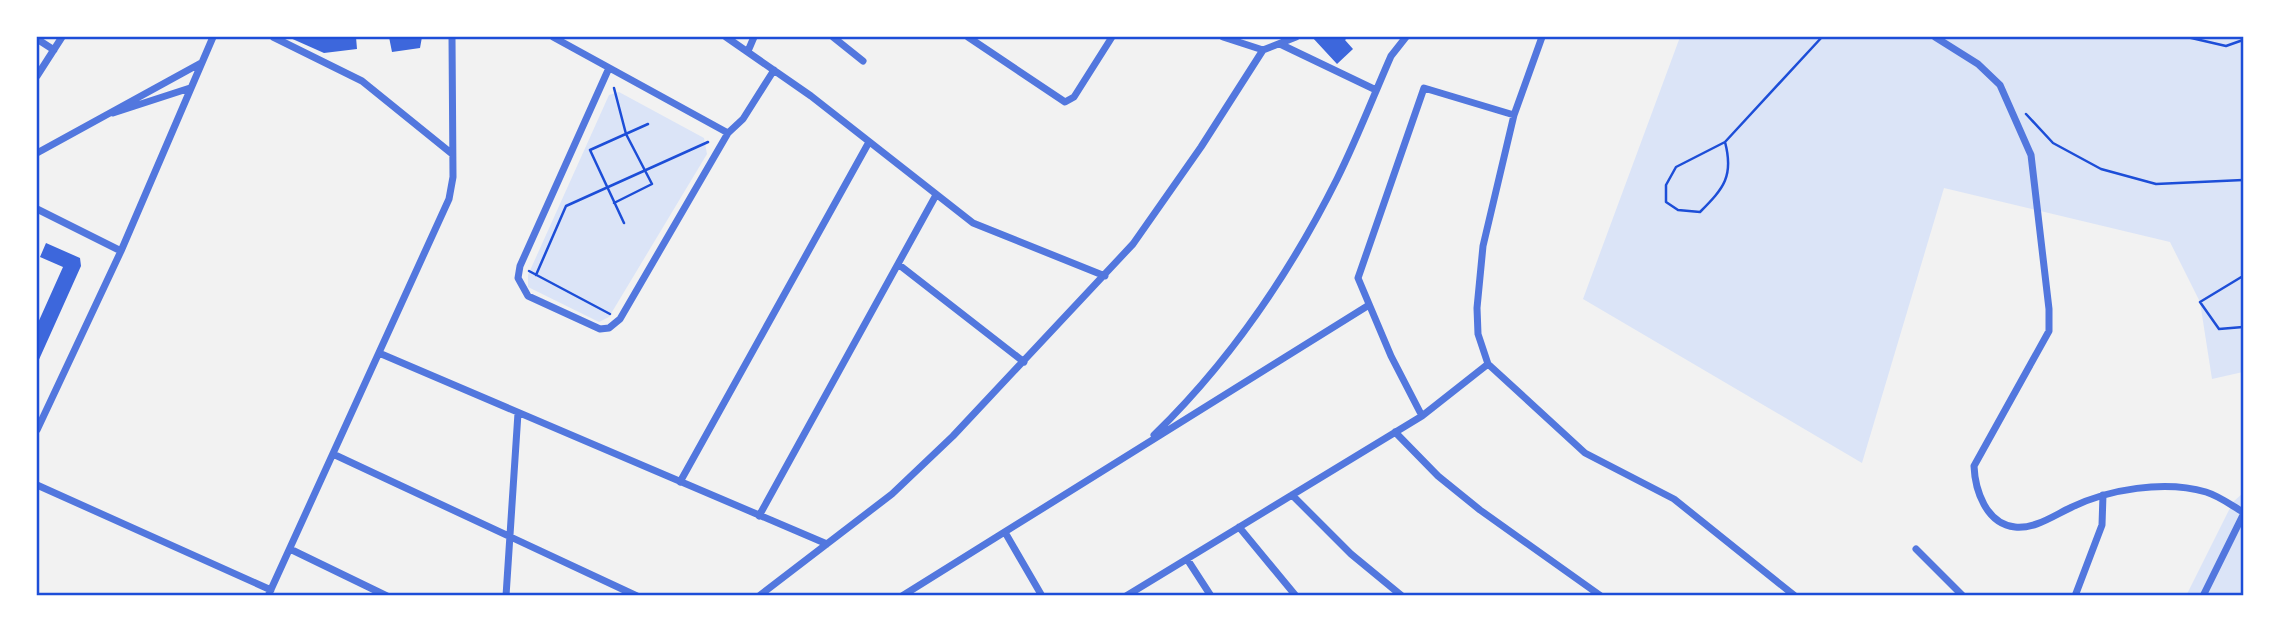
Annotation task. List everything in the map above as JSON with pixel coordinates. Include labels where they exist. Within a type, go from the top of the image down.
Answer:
[{"type":"street","points":[[37,76],[62,37]]},
{"type":"street","points":[[37,430],[121,251],[213,37]]},
{"type":"street","points":[[273,37],[362,81],[451,153]]},
{"type":"street","points":[[37,485],[270,593],[449,199],[453,177],[452,37]]},
{"type":"street","points":[[553,37],[728,134]]},
{"type":"street","points":[[726,37],[774,70],[973,223],[1105,276]]},
{"type":"street","points":[[748,51],[754,37]]},
{"type":"street","points":[[833,37],[863,61]]},
{"type":"street","points":[[968,37],[1065,102],[1074,97],[1112,37]]},
{"type":"street","points":[[1223,37],[1263,50],[1282,45],[1296,37]]},
{"type":"street","points":[[1144,445],[1221,363],[1277,285],[1338,178],[1391,56],[1406,37]]},
{"type":"street","points":[[1542,37],[1514,115],[1478,277],[1478,334],[1488,365],[1585,453],[1674,499],[1795,596]]},
{"type":"street","points":[[1935,37],[1978,64],[2000,85],[2031,155],[2049,309],[2049,331],[1974,466],[1975,485],[1983,503],[2000,521],[2014,527],[2030,526],[2103,495],[2183,487],[2218,496],[2243,514],[2203,596]]},
{"type":"street","points":[[37,39],[54,50]]},
{"type":"street","points":[[1282,45],[1376,90]]},
{"type":"street","points":[[759,596],[923,466],[1105,276],[1165,200],[1263,50]]},
{"type":"street","points":[[37,153],[201,62]]},
{"type":"street","points":[[609,68],[520,266],[519,284],[528,296],[600,329],[609,328],[620,320],[728,134],[743,119],[774,70]]},
{"type":"street","points":[[93,120],[190,88]]},
{"type":"street","points":[[1422,416],[1358,278],[1424,88],[1514,115]]},
{"type":"street","points":[[680,482],[869,142]]},
{"type":"street","points":[[759,516],[936,195]]},
{"type":"street","points":[[37,209],[121,251]]},
{"type":"street","points":[[898,264],[1024,362]]},
{"type":"street","points":[[902,596],[1006,534],[1369,305]]},
{"type":"street","points":[[379,353],[827,544]]},
{"type":"street","points":[[1131,595],[1422,416],[1488,365]]},
{"type":"street","points":[[506,596],[518,412]]},
{"type":"street","points":[[1395,432],[1437,475],[1480,510],[1601,596]]},
{"type":"street","points":[[333,454],[637,596]]},
{"type":"street","points":[[1292,495],[1351,554],[1402,596]]},
{"type":"street","points":[[2075,596],[2102,525],[2103,495]]},
{"type":"street","points":[[1239,527],[1296,596]]},
{"type":"street","points":[[1006,534],[1042,596]]},
{"type":"street","points":[[290,549],[387,596]]},
{"type":"street","points":[[1916,549],[1963,596]]},
{"type":"street","points":[[1187,559],[1211,596]]},
{"type":"path","points":[[1725,142],[1731,163],[1722,190],[1700,212],[1678,210],[1666,202],[1666,185],[1676,167],[1725,142],[1822,37]]},
{"type":"path","points":[[2187,37],[2226,46],[2243,40]]},
{"type":"path","points":[[609,68],[626,134],[652,184],[614,203]]},
{"type":"path","points":[[2017,105],[2053,144],[2101,169],[2156,184],[2243,180]]},
{"type":"path","points":[[624,223],[590,150],[648,124]]},
{"type":"path","points":[[536,275],[566,206],[644,169],[728,134]]},
{"type":"path","points":[[520,266],[620,320]]},
{"type":"path","points":[[2243,276],[2200,302],[2219,329],[2243,327]]},
{"type":"shaded area","points":[[1680,37],[2243,37],[2243,372],[2212,379],[2200,302],[2170,242],[1944,188],[1862,463],[1583,299]]},
{"type":"shaded area","points":[[619,92],[704,138],[707,154],[609,317],[599,322],[528,287],[528,275],[609,95]]},
{"type":"shaded area","points":[[2243,493],[2243,596],[2186,596],[2233,502]]},
{"type":"building","points":[[288,37],[356,37],[357,49],[324,53]]},
{"type":"building","points":[[389,37],[422,37],[420,48],[392,52]]},
{"type":"building","points":[[1312,37],[1348,37],[1345,40],[1353,49],[1337,64]]},
{"type":"building","points":[[46,243],[80,258],[81,266],[37,364],[37,325],[63,267],[40,257]]}]
